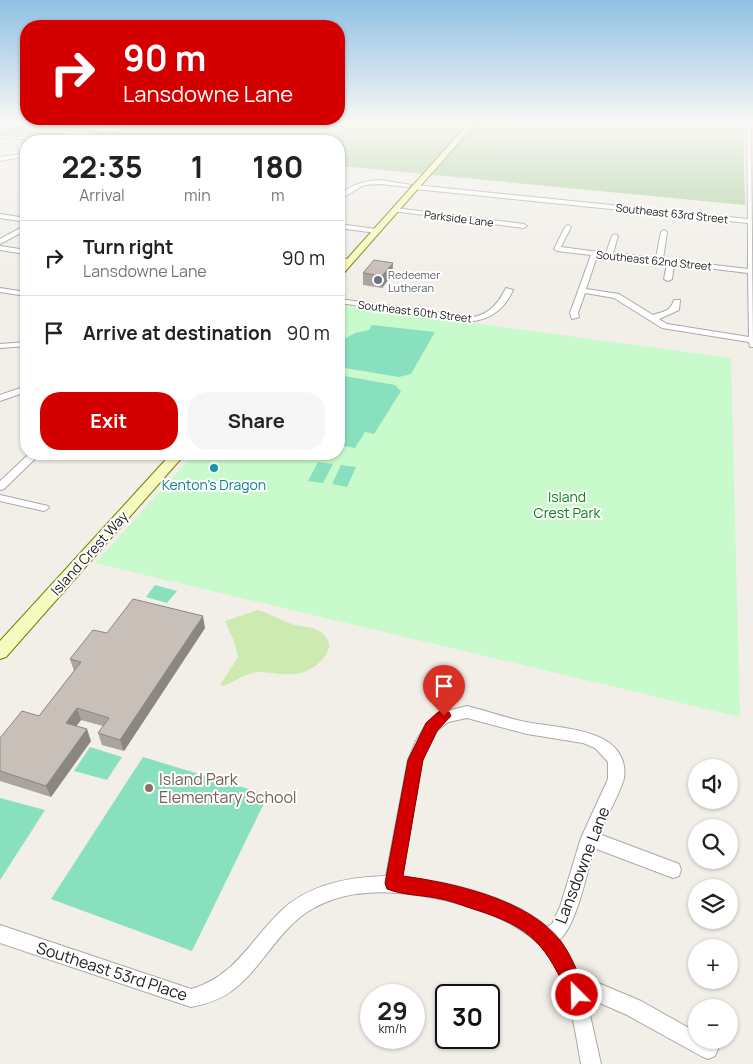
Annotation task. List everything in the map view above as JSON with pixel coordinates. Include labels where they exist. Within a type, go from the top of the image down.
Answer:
[{"type":"main road","points":[[345,266],[395,210],[412,186],[424,174]]},
{"type":"main road","name":"Island Crest Way","points":[[0,652],[173,460]]},
{"type":"street","points":[[751,174],[750,221],[753,345]]},
{"type":"street","name":"Southeast 63rd Street","points":[[345,192],[359,183],[374,182],[750,221]]},
{"type":"street","name":"Parkside Lane","points":[[395,210],[524,226]]},
{"type":"street","points":[[0,216],[20,219]]},
{"type":"street","points":[[345,227],[376,231]]},
{"type":"street","name":"Southeast 62nd Street","points":[[568,227],[557,249],[751,271]]},
{"type":"street","points":[[0,242],[20,230]]},
{"type":"street","points":[[659,260],[664,232]]},
{"type":"street","points":[[609,255],[616,236]]},
{"type":"street","points":[[0,248],[20,251]]},
{"type":"street","points":[[575,317],[574,313],[595,253]]},
{"type":"street","points":[[345,261],[349,261]]},
{"type":"street","points":[[668,279],[671,262]]},
{"type":"street","points":[[0,290],[20,293]]},
{"type":"street","name":"Southeast 60th Street","points":[[345,302],[474,319],[482,318],[498,308],[509,290]]},
{"type":"street","points":[[582,290],[616,296],[651,319],[678,330],[753,340]]},
{"type":"street","points":[[651,319],[672,312],[676,308],[677,302]]},
{"type":"street","points":[[0,346],[20,344]]},
{"type":"street","points":[[0,398],[20,390]]},
{"type":"street","points":[[0,487],[29,460]]},
{"type":"street","points":[[0,498],[44,508]]},
{"type":"street","name":"Lansdowne Lane","points":[[393,883],[415,760],[432,727],[444,716],[467,712],[528,728],[585,736],[600,744],[609,752],[614,760],[616,779],[589,838],[568,910],[558,930],[546,938]]},
{"type":"street","points":[[589,838],[673,870]]},
{"type":"street","name":"Southeast 53rd Place","points":[[0,934],[191,998],[217,992],[236,976],[277,928],[305,903],[328,892],[355,886],[393,883],[438,890],[504,910],[524,920],[546,938],[554,948],[572,981],[577,995],[591,1064]]},
{"type":"street","points":[[572,981],[634,1008],[688,1038]]},
{"type":"green space","points":[[419,174],[744,174],[745,205]]},
{"type":"green space","name":"Island Crest Park","points":[[345,306],[731,358],[740,717],[95,563],[189,460],[345,460]]},
{"type":"green space","points":[[372,325],[435,332],[411,374],[399,377],[345,368],[345,339],[355,333],[369,330]]},
{"type":"green space","points":[[345,376],[395,385],[401,391],[374,434],[365,432],[355,448],[345,446]]},
{"type":"green space","points":[[318,462],[333,464],[323,483],[308,481]]},
{"type":"green space","points":[[341,465],[356,467],[347,487],[332,484]]},
{"type":"green space","points":[[155,585],[177,591],[167,603],[146,597]]},
{"type":"green space","points":[[258,610],[292,624],[315,629],[324,635],[328,641],[327,654],[316,665],[301,673],[290,675],[255,672],[224,686],[220,685],[238,657],[234,641],[225,621]]},
{"type":"green space","points":[[90,747],[122,757],[107,780],[74,771]]},
{"type":"green space","points":[[143,757],[268,795],[192,951],[51,899]]},
{"type":"green space","points":[[0,798],[45,810],[0,880]]},
{"type":"building","points":[[374,260],[393,263],[382,276],[363,273]]},
{"type":"building","name":"Island Park Elementary School","points":[[133,599],[203,616],[120,740],[98,733],[109,718],[77,708],[66,723],[87,729],[46,786],[0,771],[0,738],[22,711],[39,716],[81,662],[70,659],[93,630],[107,633]]},
{"type":"place","name":"Redeemer Lutheran","points":[[378,280]]},
{"type":"place","name":"Kenton's Dragon","points":[[214,468]]},
{"type":"place","name":"Island Park Elementary School","points":[[149,788]]},
{"type":"route","points":[[444,716],[432,727],[423,741],[415,760],[393,883],[438,890],[504,910],[524,920],[546,938],[554,948],[566,967],[577,995]]}]
